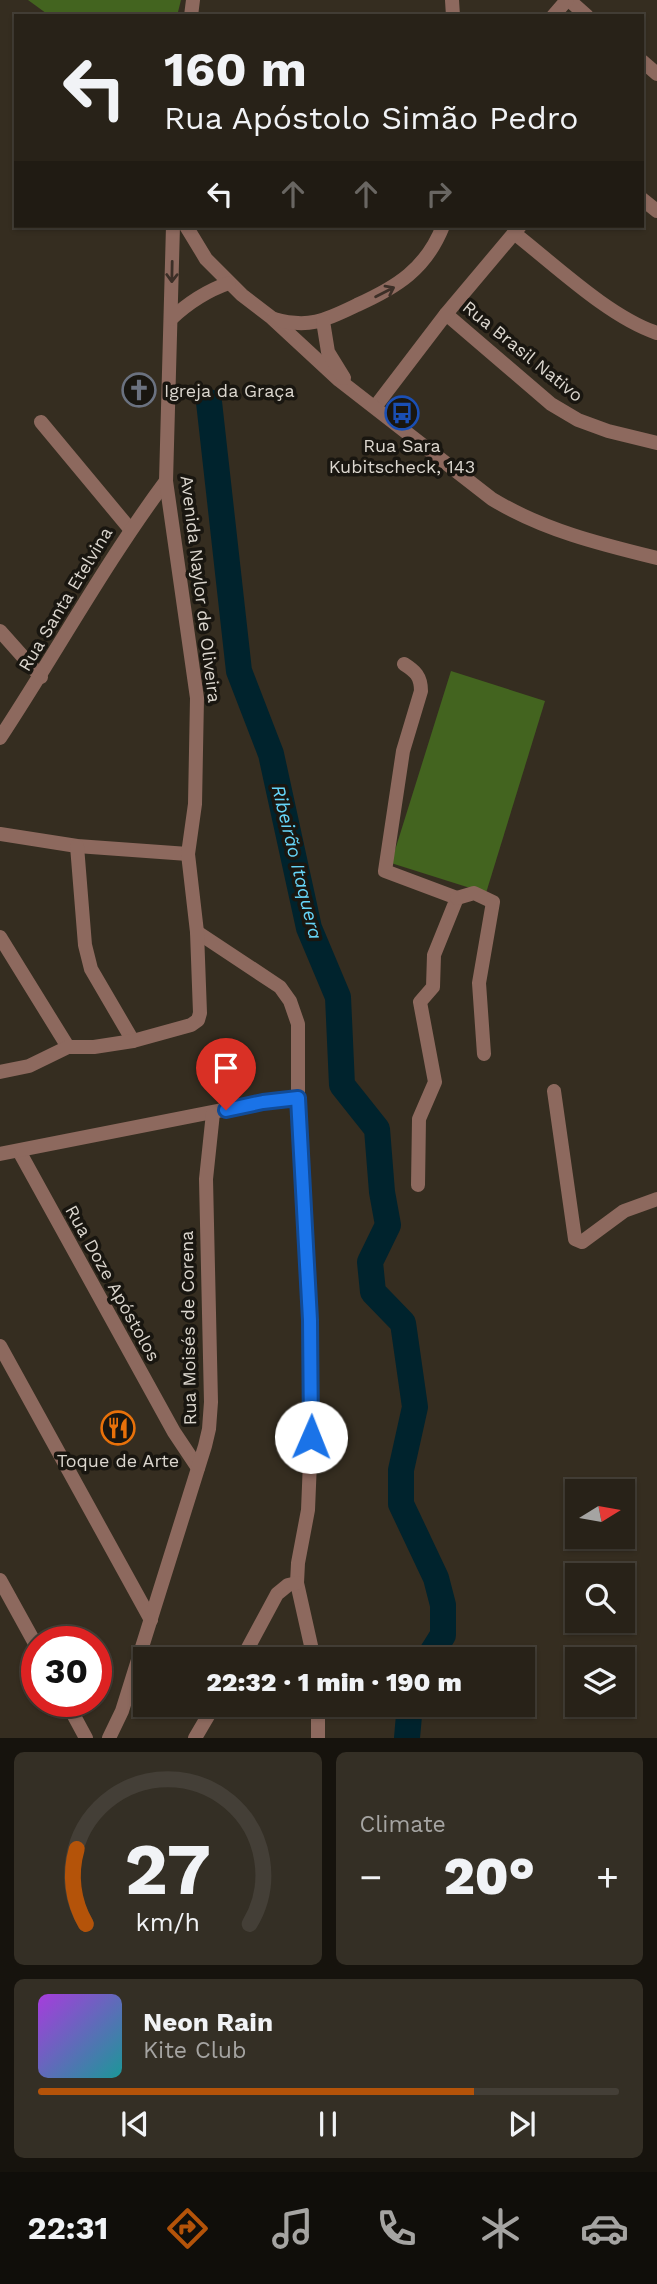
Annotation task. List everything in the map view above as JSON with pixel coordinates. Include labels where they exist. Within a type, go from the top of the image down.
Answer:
[{"type":"street","points":[[555,14],[568,0],[585,14]]},
{"type":"street","name":"Avenida Naylor de Oliveira","points":[[133,1041],[191,1025],[198,1020],[200,1013],[197,932],[188,855],[195,804],[197,698],[166,481],[173,228]]},
{"type":"street","points":[[187,228],[206,258],[229,283],[272,318],[338,380],[465,479],[514,513],[569,535],[657,558]]},
{"type":"street","points":[[272,318],[289,323],[323,321],[391,289],[407,278],[442,228]]},
{"type":"street","points":[[375,407],[446,314],[517,230],[619,316],[642,328],[657,332]]},
{"type":"street","points":[[172,319],[187,304],[210,289],[229,283]]},
{"type":"street","name":"Rua Brasil Nativo","points":[[446,314],[551,404],[578,420],[608,431],[657,443]]},
{"type":"street","points":[[323,321],[328,352],[356,392]]},
{"type":"street","points":[[41,422],[130,529]]},
{"type":"street","name":"Rua Santa Etelvina","points":[[0,738],[41,677],[130,529],[166,481]]},
{"type":"street","points":[[0,631],[41,677]]},
{"type":"street","points":[[404,663],[417,672],[421,691],[403,751],[384,872],[457,898],[474,893],[493,902],[479,983],[484,1054]]},
{"type":"street","points":[[0,834],[77,846],[188,855]]},
{"type":"street","points":[[0,1072],[29,1066],[68,1047],[94,1047],[133,1041],[92,969],[88,957],[77,846]]},
{"type":"street","points":[[418,1185],[419,1119],[435,1082],[420,1002],[433,987],[434,955],[457,898]]},
{"type":"street","points":[[197,932],[280,987],[290,1001],[298,1024],[298,1098],[310,1320],[312,1413],[308,1510],[297,1583],[311,1647]]},
{"type":"street","points":[[0,937],[68,1047]]},
{"type":"street","points":[[554,1091],[575,1239],[582,1242],[624,1211],[657,1199]]},
{"type":"street","points":[[0,1154],[263,1102],[298,1098]]},
{"type":"street","name":"Rua Moisés de Corena","points":[[109,1738],[122,1711],[209,1429],[211,1402],[206,1191],[213,1113]]},
{"type":"street","name":"Rua Doze Apóstolos","points":[[19,1151],[174,1432],[198,1468]]},
{"type":"street","points":[[0,1346],[151,1620]]},
{"type":"street","points":[[0,1580],[25,1626]]},
{"type":"street","points":[[248,1647],[277,1594],[288,1585],[297,1583]]},
{"type":"street","points":[[75,1717],[86,1738]]},
{"type":"street","points":[[195,1738],[207,1717]]},
{"type":"street","points":[[318,1717],[318,1738]]},
{"type":"green space","points":[[28,0],[181,0],[178,14],[47,14]]},
{"type":"green space","points":[[451,671],[545,701],[486,893],[391,863]]},
{"type":"waterway","name":"Ribeirão Itaquera","points":[[209,402],[239,671],[271,754],[309,928],[338,997],[342,1085],[377,1129],[382,1192],[388,1225],[370,1262],[373,1292],[403,1323],[415,1407],[401,1470],[401,1504],[436,1578],[443,1605],[443,1635],[436,1647]]},
{"type":"waterway","name":"Ribeirão Itaquera","points":[[407,1738],[409,1717]]},
{"type":"place","name":"Igreja da Graça","points":[[139,390]]},
{"type":"place","name":"Rua Sara Kubitscheck, 143","points":[[402,413]]},
{"type":"place","name":"Toque de Arte","points":[[118,1428]]},
{"type":"route","points":[[226,1110],[298,1098],[310,1320],[311,1437]]}]
